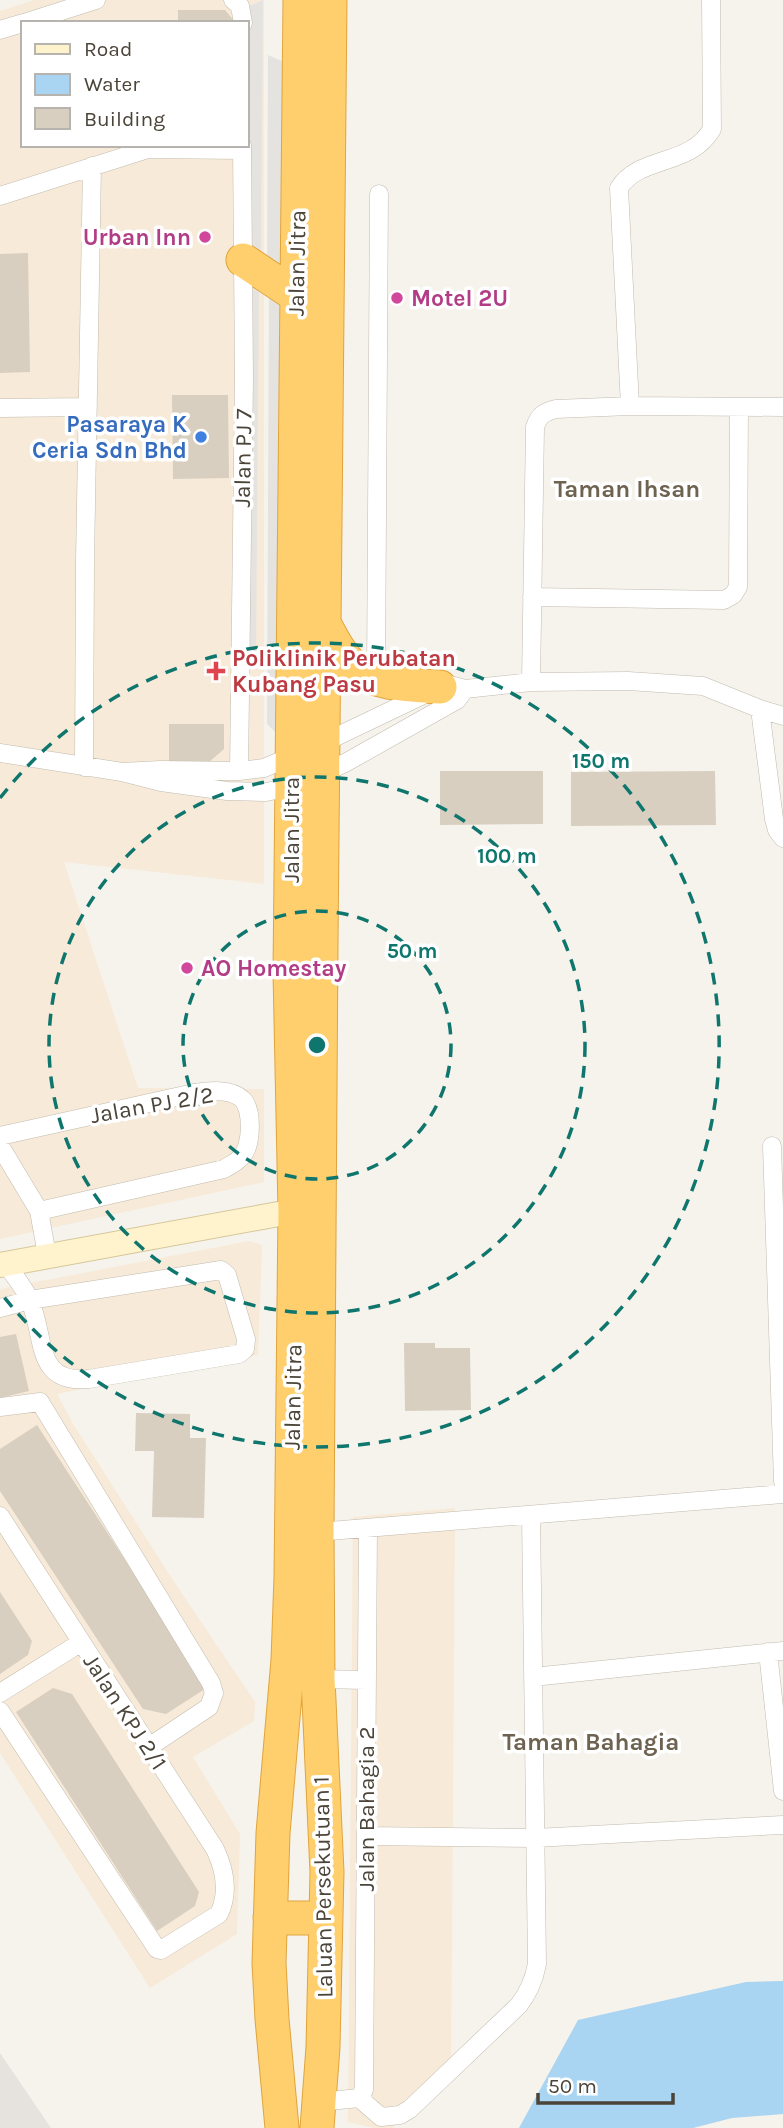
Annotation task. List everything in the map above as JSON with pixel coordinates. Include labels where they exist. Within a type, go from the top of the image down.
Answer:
[{"type":"highway","name":"Jalan Jitra","points":[[288,1660],[295,1211],[290,972],[300,0]]},
{"type":"highway","name":"Jalan Jitra","points":[[318,1646],[330,0]]},
{"type":"highway","points":[[243,260],[297,296]]},
{"type":"highway","points":[[325,625],[345,657],[354,668],[365,674],[403,684],[453,688]]},
{"type":"highway","name":"Laluan Persekutuan 1","points":[[318,1646],[327,1872],[323,2047],[318,2115]]},
{"type":"highway","name":"Laluan Persekutuan 1","points":[[282,2128],[269,1963],[273,1833],[288,1660]]},
{"type":"highway","points":[[270,1918],[326,1918]]},
{"type":"main road","points":[[3,1264],[295,1211]]},
{"type":"street","points":[[29,21],[96,0]]},
{"type":"street","points":[[233,0],[240,6],[243,21]]},
{"type":"street","points":[[631,406],[620,188],[626,177],[636,170],[663,163],[696,147],[706,139],[712,129],[710,0]]},
{"type":"street","points":[[0,30],[21,24]]},
{"type":"street","points":[[0,196],[148,149],[242,147]]},
{"type":"street","name":"Jalan PJ 7","points":[[239,771],[244,377],[242,147]]},
{"type":"street","points":[[84,767],[92,166]]},
{"type":"street","points":[[376,678],[379,194]]},
{"type":"street","points":[[531,682],[533,496],[538,419],[545,412],[556,409],[631,406],[783,407]]},
{"type":"street","points":[[0,408],[88,407]]},
{"type":"street","points":[[532,597],[724,600],[733,595],[738,587],[738,407]]},
{"type":"street","points":[[122,772],[239,771],[264,768],[291,772],[323,758],[453,688],[531,682],[628,681],[703,686],[783,716]]},
{"type":"street","points":[[0,753],[122,772],[161,782],[227,791],[267,792],[291,772],[457,700],[453,688]]},
{"type":"street","points":[[760,709],[774,819],[777,831],[783,838]]},
{"type":"street","name":"Jalan PJ 2/2","points":[[0,1136],[194,1093],[224,1092],[243,1100],[248,1109],[250,1138],[242,1156],[224,1169],[39,1211]]},
{"type":"street","points":[[0,1146],[39,1211],[47,1255]]},
{"type":"street","points":[[772,1146],[783,1482]]},
{"type":"street","points":[[0,1308],[30,1300],[221,1270],[227,1275],[246,1339],[245,1349],[239,1353],[89,1379],[65,1378],[48,1366],[30,1300],[3,1264]]},
{"type":"street","points":[[0,1407],[40,1402],[211,1683],[214,1693],[209,1707],[149,1747]]},
{"type":"street","points":[[317,1532],[783,1494]]},
{"type":"street","points":[[318,2115],[362,2094],[381,2117],[400,2115],[410,2109],[519,2005],[535,1978],[537,1964],[531,1515]]},
{"type":"street","name":"Jalan KPJ 2/1","points":[[0,1516],[221,1862],[226,1893],[219,1914],[161,1950],[157,1949],[0,1711]]},
{"type":"street","name":"Jalan Bahagia 2","points":[[362,2094],[368,1528]]},
{"type":"street","points":[[0,1693],[80,1643]]},
{"type":"street","points":[[533,1677],[775,1652],[783,1791]]},
{"type":"street","points":[[318,1679],[367,1680]]},
{"type":"street","points":[[366,1836],[535,1838],[783,1825]]},
{"type":"shaded area","points":[[34,0],[264,0],[264,884],[64,862],[138,1088],[264,1089],[264,1182],[0,1239],[0,11]]},
{"type":"shaded area","points":[[263,0],[261,258],[247,253],[248,7]]},
{"type":"shaded area","points":[[268,55],[284,62],[283,275],[267,267]]},
{"type":"shaded area","points":[[259,285],[256,662],[244,674],[246,297]]},
{"type":"shaded area","points":[[269,288],[283,301],[280,737],[267,724]]},
{"type":"shaded area","points":[[249,1241],[262,1245],[258,1355],[57,1394],[73,1424],[171,1577],[255,1702],[254,1721],[193,1757],[240,1834],[237,1934],[150,1988],[0,1753],[0,1289]]},
{"type":"shaded area","name":"Taman Bahagia","points":[[455,1508],[451,2081],[392,2128],[374,2128],[348,2122],[353,1517]]},
{"type":"shaded area","points":[[0,2053],[51,2128],[0,2128]]},
{"type":"water","points":[[783,1981],[783,2114],[732,2118],[693,2128],[519,2128],[578,2020],[746,1982]]},
{"type":"building","points":[[178,10],[225,10],[234,21],[178,21]]},
{"type":"building","points":[[28,253],[30,372],[0,373],[0,254]]},
{"type":"building","name":"Pasaraya K Ceria Sdn Bhd","points":[[172,395],[228,395],[229,478],[173,479]]},
{"type":"building","points":[[169,724],[224,724],[224,749],[208,763],[169,763]]},
{"type":"building","points":[[440,771],[543,771],[543,824],[440,825]]},
{"type":"building","points":[[715,771],[716,825],[571,826],[571,772]]},
{"type":"building","points":[[16,1334],[29,1391],[0,1398],[0,1337]]},
{"type":"building","points":[[404,1343],[435,1343],[435,1348],[470,1348],[471,1410],[405,1411]]},
{"type":"building","points":[[136,1413],[190,1414],[190,1438],[206,1438],[204,1518],[152,1517],[154,1451],[135,1451]]},
{"type":"building","points":[[37,1425],[208,1687],[166,1714],[143,1709],[0,1491],[0,1449]]},
{"type":"building","points":[[0,1592],[32,1641],[28,1655],[0,1674]]},
{"type":"building","points":[[53,1688],[72,1694],[199,1892],[195,1906],[157,1931],[16,1712]]},
{"type":"place","name":"Urban Inn","points":[[205,237]]},
{"type":"place","name":"Motel 2U","points":[[397,298]]},
{"type":"place","name":"Pasaraya K Ceria Sdn Bhd","points":[[201,437]]},
{"type":"place","name":"Poliklinik Perubatan Kubang Pasu","points":[[216,671]]},
{"type":"place","name":"AO Homestay","points":[[187,968]]},
{"type":"district","name":"Taman Ihsan","points":[[627,489]]},
{"type":"district","name":"Taman Bahagia","points":[[591,1742]]}]
